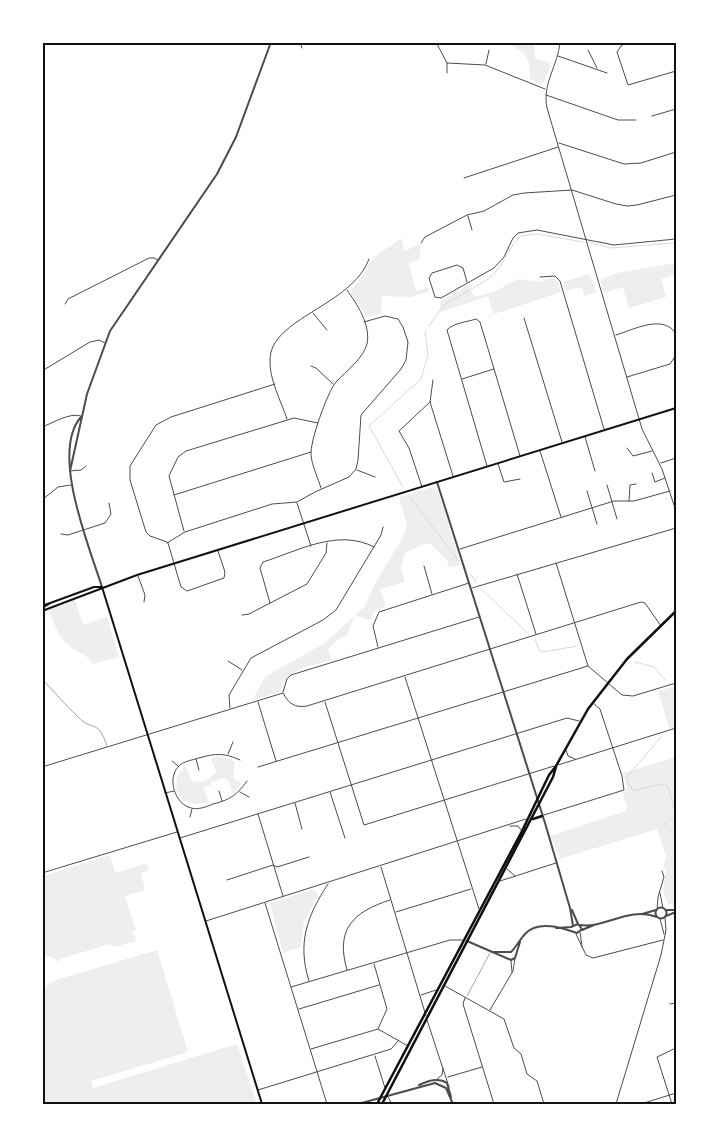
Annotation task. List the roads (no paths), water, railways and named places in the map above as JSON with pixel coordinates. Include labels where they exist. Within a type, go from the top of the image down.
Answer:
[{"type":"highway","points":[[377,1104],[522,831],[549,775],[592,702],[627,660],[676,611]]},
{"type":"highway","points":[[382,1104],[500,882],[556,771],[556,766]]},
{"type":"highway","points":[[530,822],[536,817],[542,816]]},
{"type":"main road","points":[[42,608],[137,575],[676,408]]},
{"type":"main road","points":[[42,608],[50,602],[94,586],[102,587]]},
{"type":"main road","points":[[102,587],[262,1104]]},
{"type":"street","points":[[102,587],[71,485],[68,464],[72,438],[81,417],[105,342],[117,318],[217,174],[236,137],[271,42]]},
{"type":"street","points":[[300,42],[302,48]]},
{"type":"street","points":[[560,42],[545,94],[639,419],[660,463],[676,511]]},
{"type":"street","points":[[627,42],[617,50],[628,85],[676,71]]},
{"type":"street","points":[[438,43],[447,62],[447,73]]},
{"type":"street","points":[[485,65],[490,50]]},
{"type":"street","points":[[588,50],[597,69]]},
{"type":"street","points":[[557,56],[607,72]]},
{"type":"street","points":[[447,62],[485,65],[546,89]]},
{"type":"street","points":[[545,94],[618,120],[636,120]]},
{"type":"street","points":[[652,116],[676,109]]},
{"type":"street","points":[[558,143],[563,143],[624,164],[641,164],[676,152]]},
{"type":"street","points":[[464,178],[559,147]]},
{"type":"street","points":[[422,243],[425,238],[467,215],[491,208],[513,196],[572,190],[627,206],[676,195]]},
{"type":"street","points":[[467,215],[472,230]]},
{"type":"street","points":[[467,282],[462,268],[457,265],[432,273],[429,278],[435,297],[439,299],[467,282],[485,275],[494,268],[504,257],[513,238],[525,230],[537,230],[586,238],[614,245],[676,239]]},
{"type":"street","points":[[65,304],[68,299],[150,258],[158,261]]},
{"type":"street","points":[[287,420],[270,363],[272,345],[282,333],[347,290],[365,271],[369,260]]},
{"type":"street","points":[[540,277],[555,276],[560,281],[604,430]]},
{"type":"street","points":[[322,489],[311,452],[318,423],[327,396],[334,384],[365,349],[367,336],[357,305],[347,290]]},
{"type":"street","points":[[312,313],[327,330]]},
{"type":"street","points":[[168,543],[185,532],[272,504],[297,502],[345,480],[356,469],[361,415],[401,369],[406,360],[408,350],[405,332],[398,319],[385,316],[364,322]]},
{"type":"street","points":[[524,318],[562,443]]},
{"type":"street","points":[[487,466],[447,330],[450,327],[476,319],[480,322],[520,456]]},
{"type":"street","points":[[614,336],[654,323],[667,325],[676,334]]},
{"type":"street","points":[[42,371],[90,342],[99,340],[105,342]]},
{"type":"street","points":[[626,377],[670,364],[676,355]]},
{"type":"street","points":[[311,366],[316,368],[334,384]]},
{"type":"street","points":[[462,379],[494,369]]},
{"type":"street","points":[[433,380],[430,402],[453,477]]},
{"type":"street","points":[[168,543],[150,536],[146,532],[129,472],[130,466],[156,426],[171,417],[275,384]]},
{"type":"street","points":[[422,487],[409,448],[399,431],[430,402]]},
{"type":"street","points":[[42,427],[76,415],[81,417]]},
{"type":"street","points":[[185,532],[169,476],[178,457],[186,451],[287,420],[300,418],[318,423]]},
{"type":"street","points":[[585,436],[594,471]]},
{"type":"street","points":[[627,448],[633,456],[653,450]]},
{"type":"street","points":[[540,450],[562,517]]},
{"type":"street","points":[[173,495],[311,452]]},
{"type":"street","points":[[660,463],[676,458]]},
{"type":"street","points":[[497,463],[504,482],[520,479]]},
{"type":"street","points":[[70,471],[81,470],[86,466]]},
{"type":"street","points":[[356,469],[375,477]]},
{"type":"street","points":[[652,473],[654,482],[666,478]]},
{"type":"street","points":[[437,482],[557,863],[570,908],[573,926],[582,947],[586,955],[597,958],[664,940]]},
{"type":"street","points":[[629,501],[630,485],[636,484]]},
{"type":"street","points":[[42,500],[58,487],[71,485]]},
{"type":"street","points":[[607,485],[617,519]]},
{"type":"street","points":[[587,491],[597,524]]},
{"type":"street","points":[[459,549],[612,502],[629,501],[670,491]]},
{"type":"street","points":[[297,502],[311,546]]},
{"type":"street","points":[[61,534],[68,535],[105,523],[110,514],[109,504]]},
{"type":"street","points":[[231,709],[229,695],[253,656],[323,620],[336,610],[374,547],[383,527]]},
{"type":"street","points":[[471,588],[676,528]]},
{"type":"street","points":[[270,603],[260,570],[261,564],[327,542],[352,539],[374,547]]},
{"type":"street","points":[[242,615],[270,603],[308,582],[326,553],[327,542]]},
{"type":"street","points":[[168,543],[181,587],[187,591],[224,578],[225,572],[218,550]]},
{"type":"street","points":[[556,562],[588,666],[622,695],[633,696],[676,683]]},
{"type":"street","points":[[424,566],[432,594]]},
{"type":"street","points":[[517,574],[536,635]]},
{"type":"street","points":[[137,575],[145,595],[144,602]]},
{"type":"street","points":[[379,647],[373,626],[379,612],[469,583]]},
{"type":"street","points":[[480,617],[292,675],[287,679],[283,693],[287,700],[298,707],[325,701],[642,602],[645,603],[661,626]]},
{"type":"street","points":[[228,661],[243,670]]},
{"type":"street","points":[[258,767],[588,666]]},
{"type":"street","points":[[405,676],[481,917]]},
{"type":"street","points":[[42,767],[283,693]]},
{"type":"street","points":[[258,701],[276,761]]},
{"type":"street","points":[[325,701],[364,825],[676,728]]},
{"type":"street","points":[[542,816],[624,790],[622,776],[600,709],[592,702]]},
{"type":"street","points":[[179,838],[567,718],[580,722]]},
{"type":"street","points":[[228,754],[233,742]]},
{"type":"street","points":[[566,746],[568,756],[576,760]]},
{"type":"street","points":[[240,760],[228,754],[217,753],[178,767],[173,782],[174,790],[179,801],[192,808],[234,798],[247,781]]},
{"type":"street","points":[[196,759],[199,770]]},
{"type":"street","points":[[172,761],[178,767]]},
{"type":"street","points":[[165,793],[174,790]]},
{"type":"street","points":[[219,791],[222,802]]},
{"type":"street","points":[[240,791],[249,797]]},
{"type":"street","points":[[330,791],[345,838]]},
{"type":"street","points":[[294,802],[302,828]]},
{"type":"street","points":[[190,817],[192,808]]},
{"type":"street","points":[[258,814],[283,897]]},
{"type":"street","points":[[205,922],[528,819]]},
{"type":"street","points":[[510,826],[518,826],[522,831]]},
{"type":"street","points":[[42,873],[177,832]]},
{"type":"street","points":[[226,880],[273,865],[277,867],[309,857]]},
{"type":"street","points":[[500,882],[557,863]]},
{"type":"street","points":[[381,866],[426,1010],[427,1019],[447,1078],[453,1104]]},
{"type":"street","points":[[506,869],[510,874],[516,876]]},
{"type":"street","points":[[662,870],[664,877],[657,910],[658,918],[663,925],[664,940]]},
{"type":"street","points":[[309,982],[304,963],[304,933],[314,907],[329,883]]},
{"type":"street","points":[[395,912],[472,889]]},
{"type":"street","points":[[616,1104],[664,940],[666,917],[660,892]]},
{"type":"street","points":[[347,971],[342,952],[349,924],[364,910],[391,900]]},
{"type":"street","points":[[265,902],[327,1104]]},
{"type":"street","points":[[570,908],[580,925],[582,947]]},
{"type":"street","points":[[556,928],[599,922],[664,908],[676,911]]},
{"type":"street","points":[[641,914],[658,918],[666,917],[676,911]]},
{"type":"street","points":[[512,972],[509,959],[510,952],[530,929],[545,925],[575,932],[599,922]]},
{"type":"street","points":[[490,1011],[515,967],[515,957],[521,939]]},
{"type":"street","points":[[291,987],[450,940],[468,941],[509,959],[515,957]]},
{"type":"street","points":[[492,952],[510,952],[515,957]]},
{"type":"street","points":[[373,963],[387,1009],[378,1029]]},
{"type":"street","points":[[298,1009],[380,984]]},
{"type":"street","points":[[444,986],[505,1020],[514,1048],[521,1054],[527,1074],[537,1081],[544,1104]]},
{"type":"street","points":[[420,995],[437,990]]},
{"type":"street","points":[[466,998],[464,1004],[494,1104]]},
{"type":"street","points":[[670,1004],[676,1003]]},
{"type":"street","points":[[310,1049],[378,1029],[411,1048]]},
{"type":"street","points":[[258,1090],[393,1048],[398,1040]]},
{"type":"street","points":[[672,1104],[658,1055],[676,1048]]},
{"type":"street","points":[[374,1054],[385,1089]]},
{"type":"street","points":[[358,1104],[436,1080],[442,1076],[443,1067]]},
{"type":"street","points":[[447,1078],[482,1067]]},
{"type":"street","points":[[436,1080],[445,1081],[449,1087]]},
{"type":"street","points":[[414,1087],[439,1084],[446,1088],[452,1100]]},
{"type":"street","points":[[641,1104],[676,1093]]},
{"type":"street","points":[[387,1096],[391,1103]]},
{"type":"lane","points":[[42,679],[79,719],[94,725],[101,731],[108,747]]},
{"type":"lane","points":[[466,998],[492,952]]},
{"type":"waterway","points":[[429,326],[444,305],[487,280],[499,268],[514,243],[521,236],[537,234],[583,242]]},
{"type":"waterway","points":[[588,242],[611,248],[674,243]]},
{"type":"waterway","points":[[403,487],[369,426],[421,379],[428,355],[425,332],[427,329]]},
{"type":"waterway","points":[[410,497],[458,560]]},
{"type":"waterway","points":[[471,574],[476,583]]},
{"type":"waterway","points":[[482,590],[529,634]]},
{"type":"waterway","points":[[535,639],[539,650],[543,652],[577,646]]},
{"type":"waterway","points":[[635,662],[654,667],[666,681]]},
{"type":"waterway","points":[[661,737],[626,778],[633,791],[661,784],[668,786],[676,814],[665,824],[676,835]]}]
